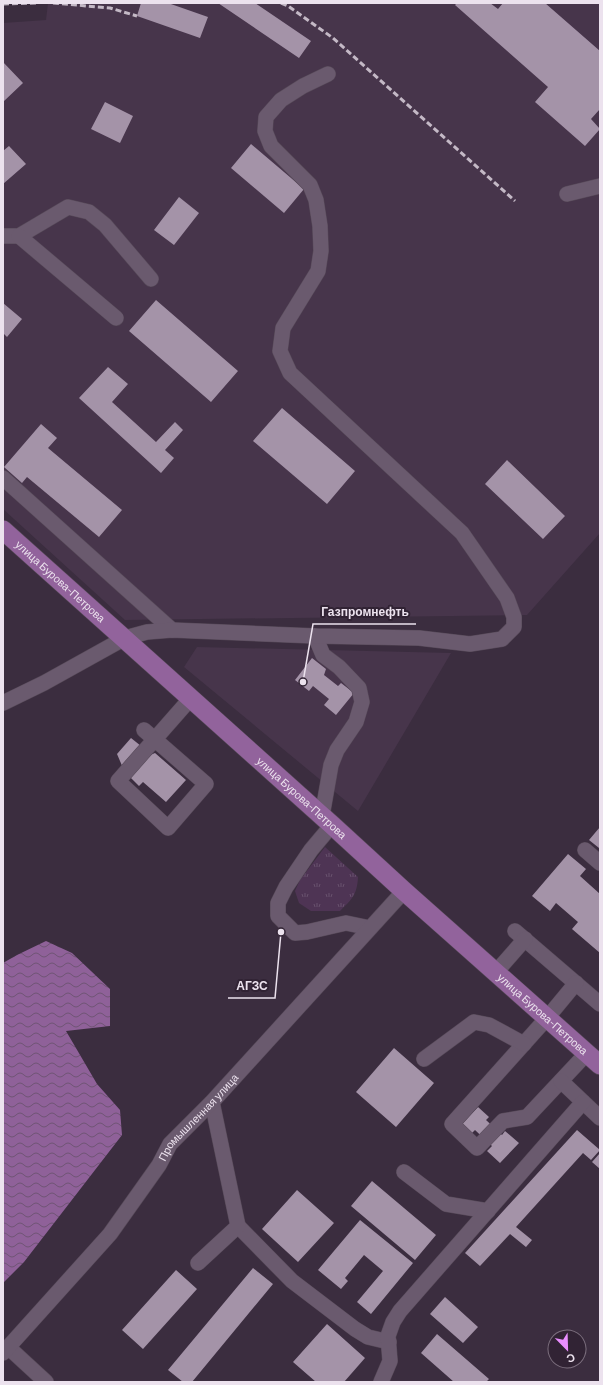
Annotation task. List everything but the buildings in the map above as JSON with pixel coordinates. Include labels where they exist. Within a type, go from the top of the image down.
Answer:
[{"type":"main road","name":"улица Бурова-Петрова","points":[[3,530],[593,1059]]},
{"type":"street","points":[[3,703],[44,683],[118,632],[172,630],[315,636],[419,638],[470,644],[502,639],[514,626],[514,617],[507,598],[462,533],[290,373],[280,351],[283,328],[318,271],[321,251],[320,226],[316,200],[310,185],[271,146],[264,131],[266,118],[282,100],[303,86],[328,74]]},
{"type":"street","points":[[568,194],[600,186]]},
{"type":"street","points":[[3,236],[19,236],[68,207],[89,212],[105,225],[151,279]]},
{"type":"street","points":[[19,236],[116,318]]},
{"type":"street","points":[[3,478],[172,630]]},
{"type":"street","points":[[315,636],[323,656],[339,667],[359,688],[362,702],[356,722],[337,750],[331,765],[327,820],[311,850],[286,887],[278,904],[278,916],[295,933],[307,932],[346,923],[370,928]]},
{"type":"street","points":[[149,734],[206,784],[168,828],[118,781],[149,734],[191,698]]},
{"type":"street","points":[[585,850],[600,863]]},
{"type":"street","name":"Промышленная улица","points":[[5,1350],[110,1234],[159,1164],[170,1144],[212,1102],[404,891]]},
{"type":"street","points":[[496,972],[520,935],[600,1004]]},
{"type":"street","points":[[576,983],[548,1018],[452,1124],[477,1148],[503,1121],[527,1117],[561,1081],[593,1059]]},
{"type":"street","points":[[424,1059],[474,1022],[489,1025],[524,1044]]},
{"type":"street","points":[[561,1081],[600,1118]]},
{"type":"street","points":[[212,1102],[238,1226],[292,1281],[348,1324],[368,1337],[388,1342]]},
{"type":"street","points":[[382,1382],[390,1361],[388,1336],[393,1322],[400,1311],[583,1102]]},
{"type":"street","points":[[404,1172],[446,1204],[488,1211]]},
{"type":"street","points":[[198,1262],[238,1226]]},
{"type":"street","points":[[5,1350],[46,1382]]},
{"type":"shaded area","points":[[48,3],[600,3],[600,533],[527,615],[125,620],[3,509],[3,23],[46,20]]},
{"type":"shaded area","points":[[197,647],[451,653],[358,811],[184,667]]},
{"type":"green space","points":[[325,847],[358,877],[355,893],[340,911],[311,911],[299,903],[295,891],[300,880]]},
{"type":"water","points":[[46,941],[72,953],[110,989],[110,1026],[66,1031],[97,1084],[120,1110],[122,1135],[24,1262],[3,1283],[3,963]]},
{"type":"railway","points":[[3,4],[39,3]]},
{"type":"railway","points":[[53,3],[110,8],[137,16]]},
{"type":"railway","points":[[281,3],[288,6],[333,38],[515,201]]},
{"type":"place","name":"Газпромнефть","points":[[303,682]]},
{"type":"place","name":"АГЗС","points":[[281,932]]}]
